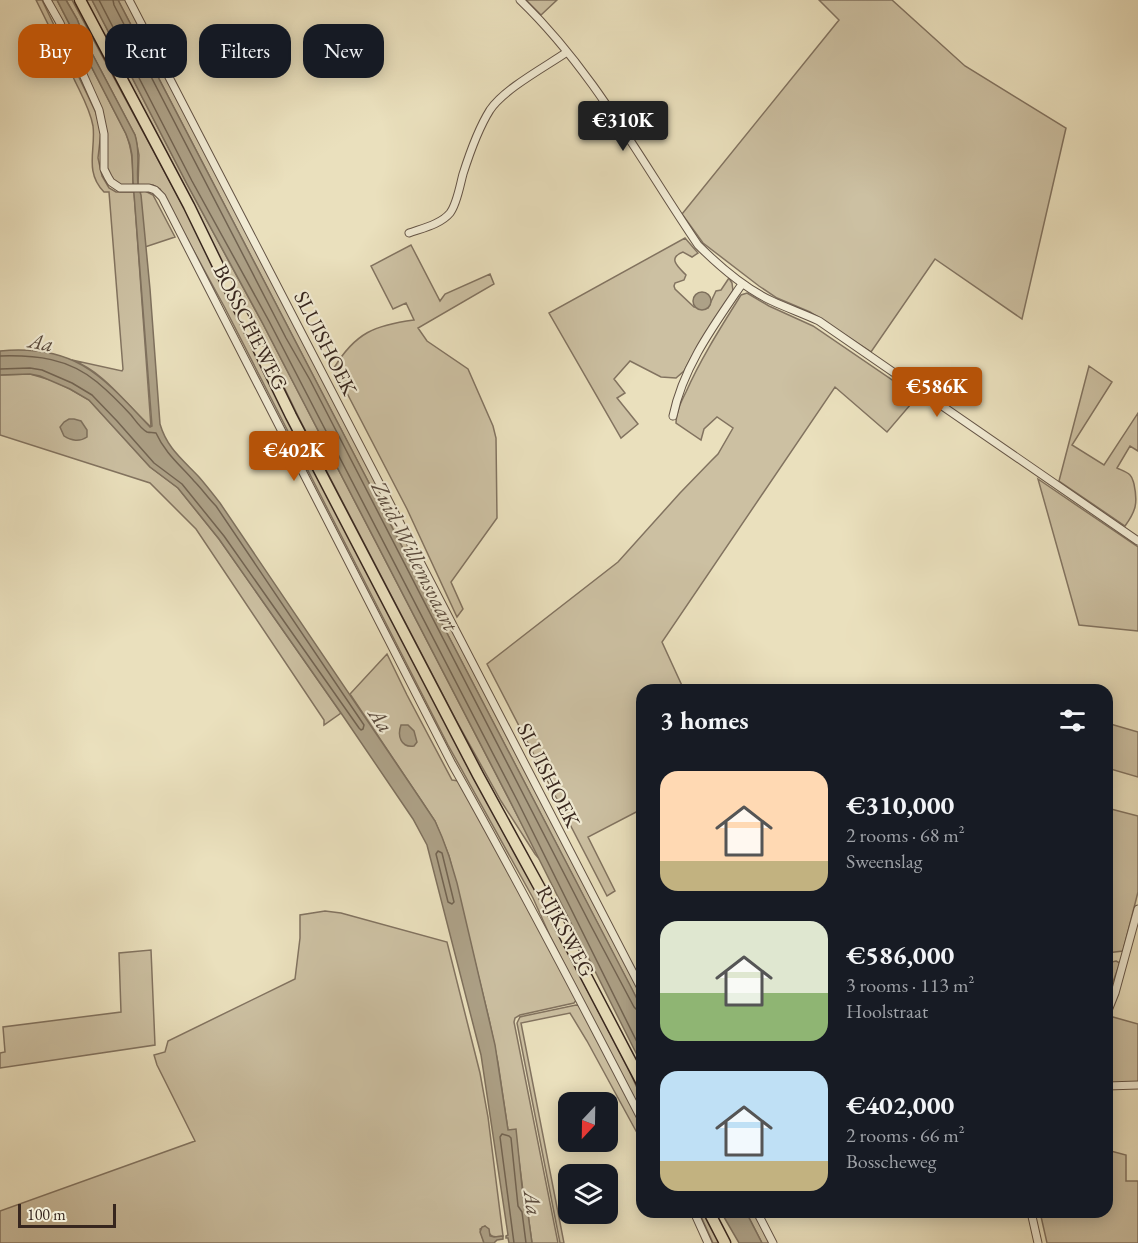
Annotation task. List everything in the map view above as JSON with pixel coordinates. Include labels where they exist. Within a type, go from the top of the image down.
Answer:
[{"type":"main road","name":"BOSSCHEWEG","points":[[80,0],[189,206],[291,416],[462,743]]},
{"type":"main road","name":"RIJKSWEG","points":[[462,743],[543,892],[636,1071]]},
{"type":"main road","points":[[712,1218],[725,1243]]},
{"type":"street","name":"BOSSCHEWEG","points":[[47,0],[99,110],[104,134],[104,169],[111,182],[120,188],[155,190],[162,197],[452,764]]},
{"type":"street","name":"SLUISHOEK","points":[[129,0],[636,978]]},
{"type":"street","points":[[520,0],[567,52],[612,112],[698,245],[713,260],[742,284],[770,300],[819,321],[1138,542]]},
{"type":"street","points":[[410,233],[442,220],[450,213],[481,127],[490,110],[500,99],[567,52]]},
{"type":"street","points":[[673,416],[682,384],[710,330],[742,284]]},
{"type":"street","name":"RIJKSWEG","points":[[452,764],[554,949],[636,1108]]},
{"type":"street","points":[[1113,998],[1138,909]]},
{"type":"street","points":[[1113,1086],[1138,1085]]},
{"type":"street","points":[[697,1218],[708,1243]]},
{"type":"street","points":[[760,1218],[773,1243]]},
{"type":"street","points":[[1032,1218],[1038,1243]]},
{"type":"shaded area","points":[[36,0],[42,0],[53,24],[48,24]]},
{"type":"shaded area","points":[[50,0],[57,0],[69,24],[60,24]]},
{"type":"shaded area","points":[[66,0],[72,0],[85,24],[79,24]]},
{"type":"shaded area","points":[[85,0],[92,0],[105,25],[105,38]]},
{"type":"shaded area","points":[[118,0],[127,0],[139,24],[130,24]]},
{"type":"shaded area","points":[[526,0],[557,0],[541,15]]},
{"type":"shaded area","points":[[819,0],[892,0],[965,66],[1066,128],[1022,319],[935,259],[871,352],[810,312],[777,298],[759,286],[703,243],[682,214],[839,20]]},
{"type":"shaded area","points":[[93,39],[105,61],[105,78],[114,78],[190,219],[629,1070],[636,1086],[636,1103],[550,936],[533,898],[448,745],[225,308],[160,189],[153,185],[138,186],[139,155],[135,135],[93,55]]},
{"type":"shaded area","points":[[93,70],[126,134],[133,166],[133,186],[116,183],[107,173],[107,134],[83,78],[93,78]]},
{"type":"shaded area","points":[[74,78],[79,78],[96,113],[101,132],[98,158],[102,176],[109,188],[116,192],[134,192],[151,427],[105,381],[72,360],[122,371],[123,369],[109,192],[104,192],[94,176],[92,160],[94,135],[88,108]]},
{"type":"shaded area","points":[[126,78],[132,78],[263,324],[541,861],[501,801],[456,720],[300,420],[251,319]]},
{"type":"shaded area","points":[[159,78],[167,78],[636,982],[636,997]]},
{"type":"shaded area","points":[[145,191],[153,195],[175,237],[145,247],[140,192]]},
{"type":"shaded area","points":[[685,238],[698,253],[692,257],[683,252],[676,257],[676,263],[686,275],[684,280],[675,283],[675,289],[694,307],[708,308],[716,291],[721,290],[729,278],[733,291],[684,371],[676,378],[661,377],[630,361],[614,379],[625,393],[617,398],[638,424],[621,438],[549,313]]},
{"type":"shaded area","points":[[411,245],[440,301],[445,294],[490,274],[494,284],[418,328],[427,341],[468,369],[496,438],[497,518],[451,582],[463,609],[457,617],[407,509],[334,368],[350,346],[367,333],[377,328],[414,320],[406,303],[393,309],[371,266]]},
{"type":"shaded area","points":[[747,293],[813,326],[917,397],[887,432],[835,387],[662,642],[681,684],[636,684],[636,812],[588,837],[615,891],[607,896],[487,664],[618,562],[718,454],[733,428],[717,417],[704,429],[701,440],[676,423],[677,415],[692,379],[741,295]]},
{"type":"shaded area","points":[[1089,366],[1112,382],[1072,445],[1104,465],[1138,413],[1138,451],[1130,446],[1117,468],[1131,476],[1135,491],[1135,506],[1125,526],[1059,481]]},
{"type":"shaded area","points":[[30,374],[54,381],[89,400],[150,467],[178,488],[219,539],[341,713],[324,725],[324,720],[196,529],[150,483],[0,435],[0,375]]},
{"type":"shaded area","points":[[1038,479],[1138,547],[1138,631],[1079,625]]},
{"type":"shaded area","points":[[387,654],[452,780],[459,781],[577,999],[574,1003],[520,1015],[515,1018],[514,1022],[558,1243],[532,1243],[515,1130],[508,1130],[489,1019],[449,856],[435,821],[350,694]]},
{"type":"shaded area","points":[[1113,725],[1138,732],[1138,777],[1113,770]]},
{"type":"shaded area","points":[[1113,810],[1138,816],[1138,892],[1123,951],[1113,952]]},
{"type":"shaded area","points":[[325,911],[341,913],[447,942],[480,1073],[503,1236],[492,1236],[485,1226],[480,1229],[484,1243],[0,1243],[0,1211],[195,1141],[154,1055],[165,1052],[168,1041],[295,979],[300,915]]},
{"type":"shaded area","points":[[151,950],[155,1045],[0,1068],[0,1053],[5,1052],[3,1027],[121,1012],[119,953]]},
{"type":"shaded area","points":[[1113,962],[1120,963],[1113,982]]},
{"type":"shaded area","points":[[576,1005],[581,1006],[636,1112],[636,1131],[618,1098],[618,1092],[615,1092],[570,1013],[521,1023],[558,1212],[558,1224],[560,1224],[564,1243],[560,1243],[517,1023],[520,1017]]},
{"type":"shaded area","points":[[1113,1017],[1138,1024],[1138,1082],[1113,1084]]},
{"type":"shaded area","points":[[1113,1152],[1126,1155],[1126,1181],[1138,1181],[1138,1243],[1047,1243],[1041,1218],[1113,1218]]},
{"type":"shaded area","points":[[702,1218],[709,1218],[722,1243],[713,1243]]},
{"type":"shaded area","points":[[749,1218],[757,1218],[770,1243],[762,1243]]},
{"type":"water","points":[[57,0],[66,0],[79,24],[69,24]]},
{"type":"water","points":[[92,0],[118,0],[130,24],[105,25]]},
{"type":"water","points":[[93,55],[137,142],[138,185],[141,195],[150,289],[160,424],[176,453],[220,503],[435,821],[457,883],[495,1045],[508,1130],[516,1129],[524,1206],[527,1207],[532,1243],[509,1243],[506,1238],[508,1235],[481,1055],[427,845],[413,819],[219,539],[178,488],[150,467],[89,400],[40,376],[0,375],[0,351],[26,350],[49,353],[68,359],[86,367],[117,393],[150,427],[152,426],[132,155],[126,134],[93,70]]},
{"type":"water","points":[[132,78],[159,78],[632,989],[636,997],[636,1053],[511,803],[263,324]]},
{"type":"water","points":[[702,292],[708,295],[711,301],[708,307],[702,310],[696,307],[693,301],[696,295]]},
{"type":"water","points":[[69,419],[81,421],[87,430],[87,437],[76,440],[64,436],[60,427]]},
{"type":"water","points":[[401,725],[408,725],[414,731],[417,742],[414,746],[406,745],[401,740]]},
{"type":"water","points":[[724,1218],[749,1218],[762,1243],[739,1243]]},
{"type":"water","points":[[485,1226],[489,1229],[490,1236],[503,1236],[503,1239],[494,1243],[484,1243],[480,1232]]},
{"type":"water label","name":"Aa","points":[[41,342]]},
{"type":"water label","name":"Zuid-Willemsvaart","points":[[415,556]]},
{"type":"water label","name":"Aa","points":[[381,720]]},
{"type":"water label","name":"Aa","points":[[533,1203]]}]
